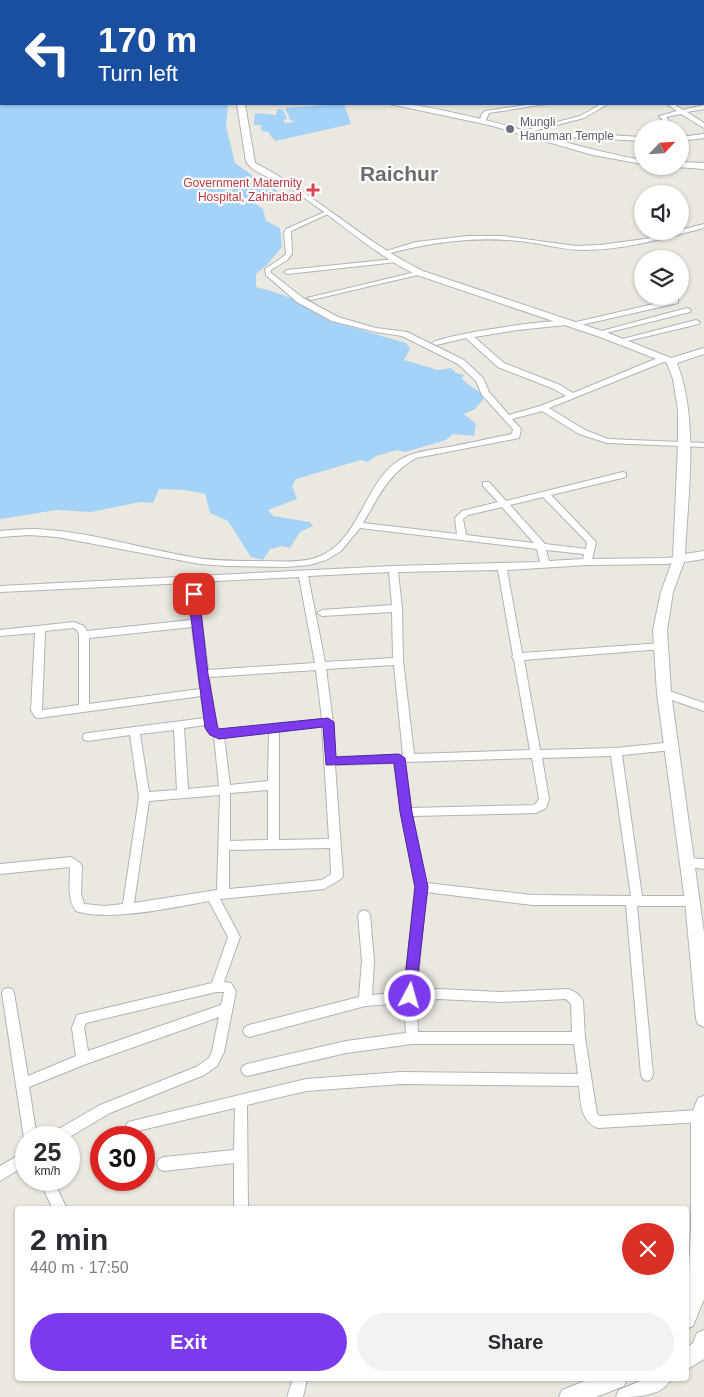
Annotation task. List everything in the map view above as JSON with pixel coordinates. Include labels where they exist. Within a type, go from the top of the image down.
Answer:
[{"type":"street","points":[[240,105],[252,165],[286,182],[395,261],[420,273],[598,333],[667,360],[678,379],[683,410],[684,444],[679,559],[666,592],[660,630],[664,693],[674,746],[693,901],[704,1020]]},
{"type":"street","points":[[399,105],[483,121],[615,159],[634,161]]},
{"type":"street","points":[[483,121],[484,115],[487,112],[535,105]]},
{"type":"street","points":[[522,132],[582,117],[603,105]]},
{"type":"street","points":[[672,105],[704,126]]},
{"type":"street","points":[[663,120],[660,117],[704,105]]},
{"type":"street","points":[[540,138],[571,135],[634,139]]},
{"type":"street","points":[[689,137],[704,136]]},
{"type":"street","points":[[689,165],[704,166]]},
{"type":"street","points":[[0,534],[36,532],[72,536],[192,560],[273,564],[311,562],[327,556],[338,548],[358,525],[399,462],[414,456],[514,437],[517,429],[485,393],[480,380],[461,362],[404,334],[376,330],[334,319],[300,300],[268,274],[267,270],[270,266],[284,260],[289,254],[288,230],[329,212]]},
{"type":"street","points":[[383,253],[418,244],[473,239],[521,239],[566,248],[611,248],[637,244],[704,226]]},
{"type":"street","points":[[287,272],[395,261]]},
{"type":"street","points":[[311,298],[420,273]]},
{"type":"street","points":[[436,343],[467,335],[519,326],[569,324],[657,305]]},
{"type":"street","points":[[598,333],[687,310]]},
{"type":"street","points":[[619,341],[696,322]]},
{"type":"street","points":[[467,335],[501,365],[557,387],[572,396]]},
{"type":"street","points":[[506,418],[543,408],[667,360],[704,351]]},
{"type":"street","points":[[543,408],[593,437],[606,440],[704,445]]},
{"type":"street","points":[[462,538],[460,516],[503,502],[623,475]]},
{"type":"street","points":[[486,484],[541,545],[545,565]]},
{"type":"street","points":[[544,493],[592,543],[588,557]]},
{"type":"street","points":[[358,525],[462,538],[541,545],[588,557],[667,561],[704,555]]},
{"type":"street","points":[[0,589],[394,569],[545,565],[588,557]]},
{"type":"street","points":[[406,812],[536,809],[542,805],[544,799],[502,567]]},
{"type":"street","points":[[394,569],[406,812],[421,887],[410,996],[412,1038]]},
{"type":"street","points":[[0,869],[71,862],[76,866],[76,903],[81,908],[88,910],[128,908],[217,895],[324,884],[332,881],[337,876],[328,722],[321,665],[304,575]]},
{"type":"street","points":[[192,579],[196,623],[211,728],[219,734],[328,722]]},
{"type":"street","points":[[322,612],[397,608]]},
{"type":"street","points":[[84,635],[196,623]]},
{"type":"street","points":[[0,633],[74,625],[81,628],[84,635],[84,708]]},
{"type":"street","points":[[40,629],[36,710],[44,714],[207,692]]},
{"type":"street","points":[[517,657],[662,646]]},
{"type":"street","points":[[203,674],[398,661]]},
{"type":"street","points":[[664,693],[704,707]]},
{"type":"street","points":[[88,737],[211,721]]},
{"type":"street","points":[[179,724],[183,794]]},
{"type":"street","points":[[273,843],[274,729]]},
{"type":"street","points":[[128,908],[144,797],[135,732]]},
{"type":"street","points":[[216,987],[234,937],[217,895],[225,846],[225,790],[219,734]]},
{"type":"street","points":[[330,761],[616,752],[674,746]]},
{"type":"street","points":[[616,752],[634,901],[647,1075]]},
{"type":"street","points":[[144,797],[274,785]]},
{"type":"street","points":[[225,846],[273,843],[334,843]]},
{"type":"street","points":[[687,863],[704,864]]},
{"type":"street","points":[[421,887],[532,900],[693,901]]},
{"type":"street","points":[[364,914],[368,961],[365,1000]]},
{"type":"street","points":[[75,1126],[104,1109],[200,1071],[213,1062],[218,1052],[230,991],[227,987],[216,987],[81,1019],[78,1028],[83,1059]]},
{"type":"street","points":[[8,993],[29,1126]]},
{"type":"street","points":[[249,1031],[365,1000],[439,994],[500,997],[572,995],[578,1004],[579,1038],[589,1111],[592,1118],[598,1122],[702,1110],[698,1290],[689,1312]]},
{"type":"street","points":[[23,1084],[83,1059],[225,1009]]},
{"type":"street","points":[[247,1070],[346,1047],[412,1038],[579,1038]]},
{"type":"street","points":[[133,1126],[306,1085],[401,1078],[586,1080]]},
{"type":"street","points":[[241,1101],[241,1206]]},
{"type":"street","points":[[164,1164],[241,1156]]},
{"type":"street","points":[[0,1174],[15,1164]]},
{"type":"street","points":[[51,1191],[59,1206]]},
{"type":"street","points":[[295,1397],[299,1381]]},
{"type":"street","points":[[569,1397],[612,1381]]},
{"type":"street","points":[[626,1397],[659,1381]]},
{"type":"water","points":[[0,105],[228,105],[226,126],[235,163],[267,186],[273,187],[282,196],[274,198],[270,194],[257,194],[253,202],[263,209],[266,221],[280,228],[282,247],[267,265],[256,274],[256,287],[293,299],[327,320],[406,343],[410,349],[404,360],[438,370],[451,368],[456,373],[464,375],[462,379],[485,397],[475,409],[464,414],[476,424],[474,436],[453,434],[446,440],[405,452],[397,450],[376,456],[368,462],[361,460],[296,479],[292,486],[297,499],[268,510],[273,516],[310,522],[313,526],[300,532],[290,548],[282,546],[270,549],[263,560],[251,557],[228,521],[210,513],[205,494],[185,490],[159,489],[153,503],[140,502],[91,512],[57,510],[0,519]]},
{"type":"water","points":[[344,105],[351,124],[275,141],[268,132],[261,131],[261,125],[254,125],[255,113],[276,115],[277,109],[283,110],[287,119],[283,120],[285,123],[294,122],[290,119],[285,108]]},
{"type":"place","name":"Mungli Hanuman Temple","points":[[510,129]]},
{"type":"place","name":"Government Maternity Hospital, Zahirabad","points":[[313,190]]},
{"type":"district","name":"Raichur","points":[[399,173]]},
{"type":"route","points":[[194,594],[203,674],[211,728],[214,732],[219,734],[328,722],[330,761],[399,758],[406,812],[421,887],[410,996]]}]
